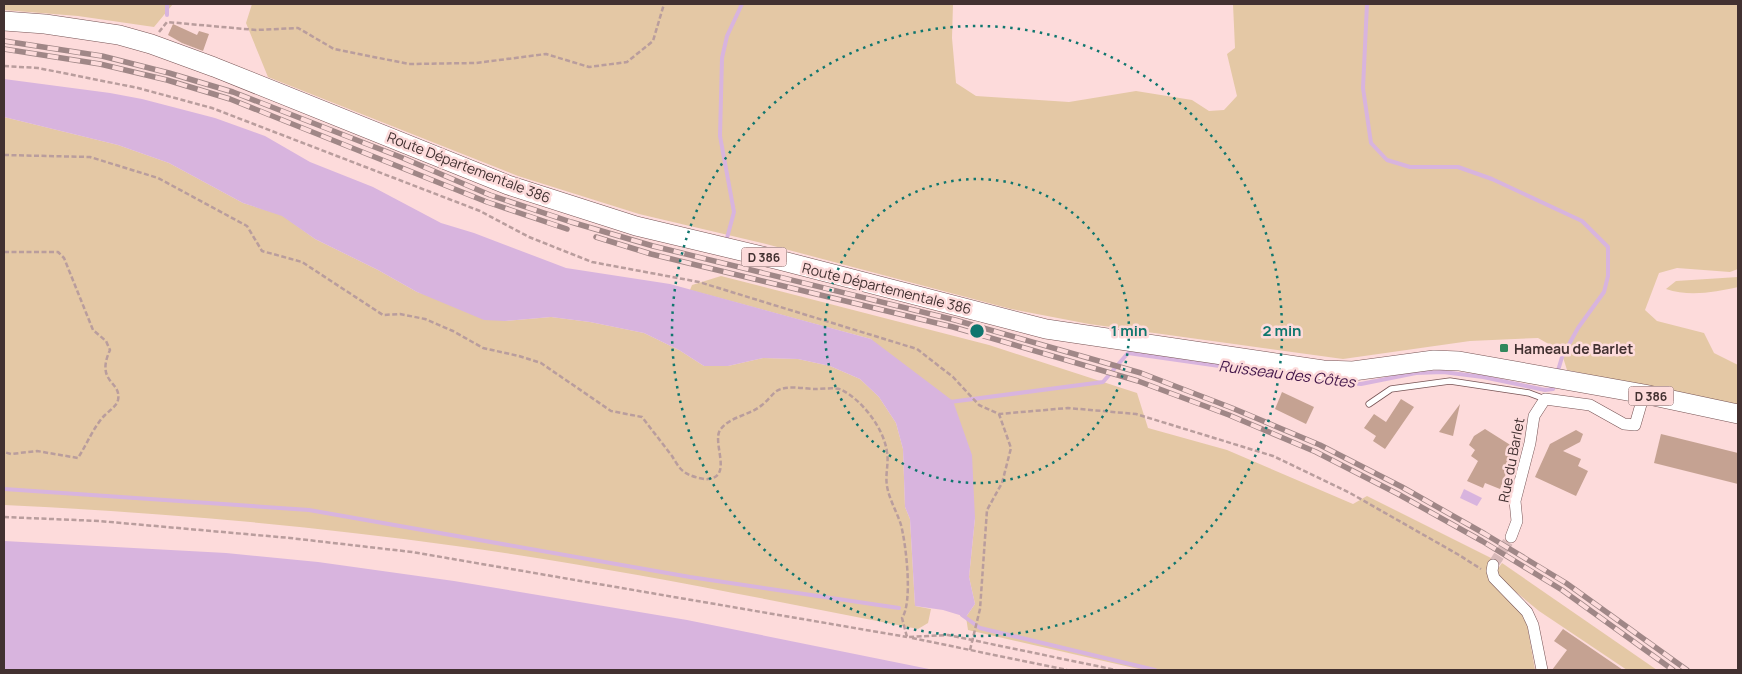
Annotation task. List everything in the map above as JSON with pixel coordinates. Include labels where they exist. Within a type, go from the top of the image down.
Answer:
[{"type":"main road","name":"Route Départementale 386","points":[[4,21],[45,24],[119,35],[151,44],[214,67],[508,185],[618,220],[1046,329],[1323,370],[1353,371],[1434,360],[1459,361],[1644,394],[1738,414]]},
{"type":"street","points":[[1544,399],[1590,405],[1624,424],[1635,425],[1644,394]]},
{"type":"street","name":"Rue du Barlet","points":[[1511,537],[1517,521],[1515,501],[1530,443],[1534,416],[1544,399]]},
{"type":"street","points":[[1493,565],[1494,578],[1527,612],[1533,625],[1542,670]]},
{"type":"lane","points":[[1369,404],[1391,389],[1450,381],[1529,393],[1544,399]]},
{"type":"path","points":[[151,44],[168,22],[256,30],[298,28],[334,49],[409,64],[476,63],[546,54],[589,67],[628,62],[634,57],[653,41],[664,4]]},
{"type":"path","points":[[4,66],[38,68],[138,88],[212,108],[480,211],[529,237],[592,262],[699,282],[917,349],[953,377],[980,405],[999,414],[1068,408],[1136,414],[1273,456],[1350,494],[1459,555],[1494,578]]},
{"type":"path","points":[[4,155],[98,158],[158,178],[248,226],[262,251],[302,262],[383,315],[400,314],[425,319],[453,331],[483,348],[541,363],[611,410],[642,417],[684,472],[707,480],[715,477],[721,469],[717,439],[719,432],[731,421],[760,407],[781,389],[840,389],[856,401],[871,417],[879,427],[886,443],[888,456],[885,474],[887,489],[903,532],[906,556],[908,600],[906,612],[902,618],[907,637]]},
{"type":"path","points":[[4,252],[58,252],[64,258],[94,330],[106,341],[110,350],[104,368],[106,376],[116,389],[118,398],[116,406],[102,418],[78,458],[37,451],[12,454],[4,452]]},
{"type":"path","points":[[970,650],[980,609],[987,510],[1002,483],[1011,448],[999,414]]},
{"type":"path","points":[[4,517],[109,522],[290,538],[412,552],[907,637],[1067,670]]},
{"type":"path","points":[[907,637],[948,636],[1116,670]]},
{"type":"shaded area","points":[[4,4],[173,4],[154,27],[78,16],[4,10]]},
{"type":"shaded area","points":[[252,4],[953,4],[952,38],[956,83],[976,96],[1069,102],[1136,91],[1192,100],[1209,111],[1224,110],[1237,96],[1227,54],[1235,48],[1233,4],[1738,4],[1738,269],[1730,272],[1677,268],[1659,273],[1645,310],[1657,321],[1704,333],[1714,353],[1738,365],[1738,405],[1567,370],[1561,351],[1538,338],[1470,341],[1343,359],[1089,324],[1011,309],[766,244],[639,214],[518,176],[268,77],[246,23]]},
{"type":"shaded area","points":[[4,79],[110,93],[142,99],[215,118],[265,136],[310,162],[373,187],[441,223],[474,233],[566,268],[670,284],[871,339],[953,401],[972,455],[975,518],[969,577],[975,604],[966,617],[943,610],[915,606],[910,519],[905,507],[903,449],[896,423],[879,397],[860,379],[830,366],[798,359],[763,358],[728,366],[704,366],[679,350],[644,333],[590,322],[551,317],[505,321],[484,320],[417,292],[378,270],[315,239],[282,216],[243,203],[169,163],[118,145],[4,117]]},
{"type":"shaded area","points":[[4,117],[118,145],[169,163],[243,203],[282,215],[315,239],[378,270],[417,292],[505,321],[551,317],[590,322],[644,333],[679,350],[704,366],[728,366],[763,358],[798,359],[830,366],[860,379],[879,397],[896,423],[903,449],[905,507],[910,519],[915,606],[931,609],[928,623],[918,629],[630,574],[514,554],[400,538],[230,520],[4,505]]},
{"type":"shaded area","points":[[721,276],[989,345],[1137,393],[1148,428],[1227,450],[1353,504],[1367,496],[1493,559],[1488,574],[1489,581],[1519,609],[1527,624],[1535,670],[1143,670],[968,630],[966,617],[975,604],[969,577],[975,518],[871,339],[690,290],[692,285]]},
{"type":"shaded area","points":[[1738,277],[1738,287],[1721,291],[1684,293],[1666,289],[1676,281]]},
{"type":"shaded area","points":[[1464,489],[1482,498],[1477,506],[1460,498]]},
{"type":"shaded area","points":[[4,541],[226,553],[318,562],[454,581],[687,620],[934,670],[4,670]]},
{"type":"shaded area","points":[[1502,563],[1657,670],[1627,670],[1539,611],[1499,578],[1497,570]]},
{"type":"building","points":[[173,24],[197,35],[199,31],[209,34],[203,51],[168,35]]},
{"type":"building","points":[[1282,392],[1314,407],[1306,424],[1275,409]]},
{"type":"building","points":[[1401,399],[1414,407],[1385,449],[1373,441],[1376,436],[1364,428],[1374,414],[1386,422]]},
{"type":"building","points":[[1460,404],[1453,436],[1439,432]]},
{"type":"building","points":[[1485,429],[1512,446],[1515,441],[1523,441],[1516,469],[1513,473],[1507,471],[1500,489],[1485,483],[1483,488],[1467,481],[1478,461],[1471,456],[1475,450],[1469,445],[1474,436]]},
{"type":"building","points":[[1576,430],[1583,434],[1580,442],[1563,451],[1581,459],[1578,466],[1588,471],[1576,496],[1535,477],[1550,444]]},
{"type":"building","points":[[1661,434],[1738,453],[1738,484],[1654,463]]},
{"type":"building","points":[[1563,629],[1623,670],[1552,670],[1567,650],[1554,641]]},
{"type":"waterway","points":[[167,4],[167,15]]},
{"type":"waterway","points":[[727,238],[734,212],[720,136],[722,58],[727,36],[742,4]]},
{"type":"waterway","name":"Ruisseau des Côtes","points":[[1367,4],[1363,88],[1371,143],[1387,160],[1410,167],[1458,167],[1492,179],[1582,221],[1608,247],[1608,276],[1604,292],[1578,328],[1562,357],[1557,374]]},
{"type":"waterway","name":"Ruisseau des Côtes","points":[[950,402],[1103,382],[1128,353],[1332,382],[1361,384],[1416,373],[1443,372],[1483,377],[1545,390],[1553,389],[1555,383]]},
{"type":"waterway","points":[[4,489],[309,510],[690,577],[899,608]]},
{"type":"waterway","points":[[962,615],[980,628],[1155,670]]},
{"type":"tunnel","points":[[1493,565],[1511,537]]},
{"type":"railway","points":[[4,41],[102,56],[169,73],[233,92],[403,158],[490,195],[571,222],[653,246],[955,320],[1141,373],[1320,445],[1402,487],[1566,583],[1687,670]]},
{"type":"railway","points":[[4,49],[100,64],[167,80],[230,99],[487,202],[567,229]]},
{"type":"railway","points":[[596,237],[651,254],[953,327],[1138,381],[1229,415],[1316,452],[1398,494],[1482,541],[1562,590],[1673,670]]},
{"type":"place","name":"Hameau de Barlet","points":[[1504,348]]}]
